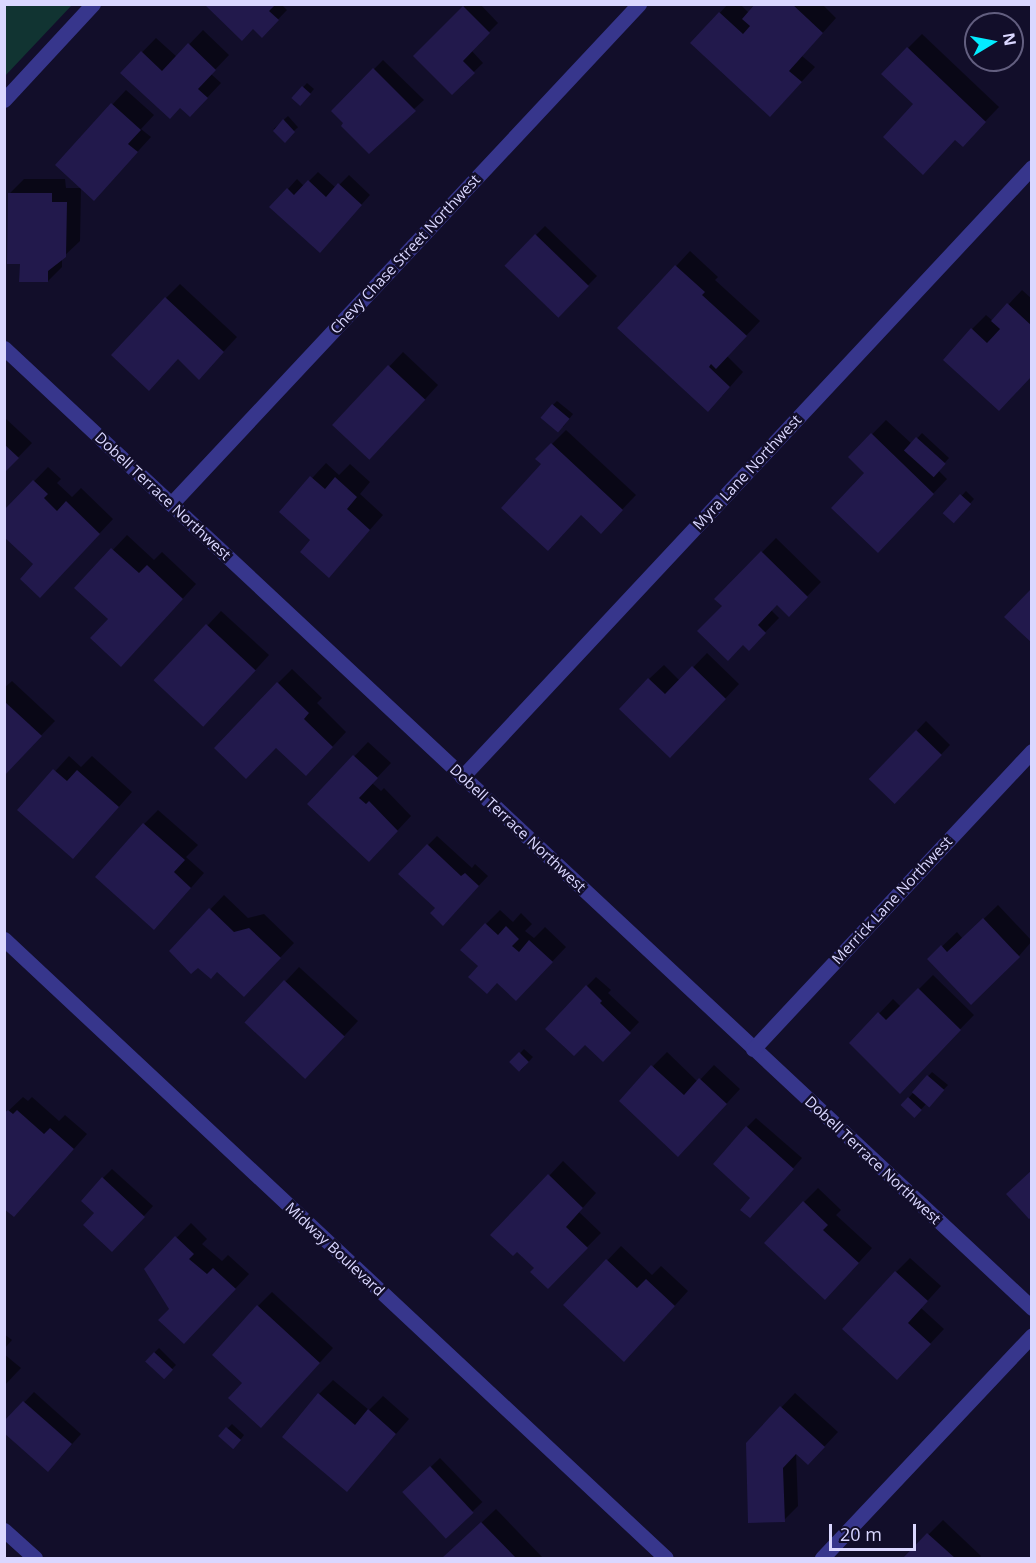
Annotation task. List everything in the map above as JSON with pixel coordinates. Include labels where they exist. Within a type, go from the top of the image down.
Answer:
[{"type":"street","points":[[4,99],[93,4]]},
{"type":"street","name":"Chevy Chase Street Northwest","points":[[171,504],[639,4]]},
{"type":"street","name":"Myra Lane Northwest","points":[[462,777],[1032,167]]},
{"type":"street","name":"Dobell Terrace Northwest","points":[[4,348],[1032,1308]]},
{"type":"street","name":"Merrick Lane Northwest","points":[[753,1049],[1032,751]]},
{"type":"street","name":"Midway Boulevard","points":[[4,939],[666,1558]]},
{"type":"street","points":[[822,1558],[1032,1335]]},
{"type":"street","points":[[4,1530],[35,1558]]},
{"type":"green space","points":[[4,5],[72,5],[5,76]]},
{"type":"building","points":[[204,4],[276,4],[269,11],[279,20],[262,38],[253,29],[242,41]]},
{"type":"building","points":[[755,4],[792,4],[823,33],[789,71],[802,82],[770,117],[690,43],[719,12],[743,34],[750,26],[742,19]]},
{"type":"building","points":[[463,6],[490,33],[463,61],[475,73],[452,95],[413,56]]},
{"type":"building","points":[[188,43],[216,70],[198,89],[208,98],[190,117],[180,108],[170,119],[120,73],[141,51],[162,71]]},
{"type":"building","points":[[907,47],[986,122],[963,147],[955,140],[923,175],[883,137],[913,104],[881,74]]},
{"type":"building","points":[[373,68],[416,111],[369,154],[341,126],[343,123],[331,111]]},
{"type":"building","points":[[302,86],[311,94],[300,106],[291,98]]},
{"type":"building","points":[[111,103],[141,130],[128,144],[138,152],[94,201],[55,165]]},
{"type":"building","points":[[283,119],[295,132],[285,143],[273,131]]},
{"type":"building","points":[[308,180],[326,197],[338,183],[362,205],[320,253],[269,207],[287,188],[294,195]]},
{"type":"building","points":[[8,193],[52,193],[52,202],[67,202],[66,257],[48,271],[48,282],[19,282],[20,264],[7,264]]},
{"type":"building","points":[[535,234],[589,286],[558,318],[504,266]]},
{"type":"building","points":[[675,265],[705,292],[702,295],[747,336],[716,369],[711,364],[709,367],[730,387],[708,412],[617,328]]},
{"type":"building","points":[[165,297],[224,352],[199,380],[178,359],[149,391],[111,355]]},
{"type":"building","points":[[1007,303],[1032,326],[1032,376],[999,411],[943,360],[971,328],[987,343],[1000,329],[991,321]]},
{"type":"building","points":[[388,365],[425,400],[369,460],[332,425]]},
{"type":"building","points":[[552,404],[570,419],[558,433],[540,418]]},
{"type":"building","points":[[871,433],[934,494],[878,553],[831,508],[864,473],[848,457]]},
{"type":"building","points":[[916,437],[946,464],[934,477],[904,450]]},
{"type":"building","points":[[551,443],[623,510],[601,534],[581,515],[548,551],[501,508],[541,464],[535,459]]},
{"type":"building","points":[[4,444],[19,458],[4,473]]},
{"type":"building","points":[[310,476],[325,489],[335,477],[357,497],[347,509],[370,530],[329,578],[300,552],[310,540],[279,512]]},
{"type":"building","points":[[33,480],[48,494],[44,498],[57,511],[66,501],[100,534],[40,598],[20,579],[33,564],[4,537],[4,510]]},
{"type":"building","points":[[960,494],[971,504],[954,523],[943,513]]},
{"type":"building","points":[[111,548],[139,573],[147,565],[183,599],[121,667],[90,638],[108,619],[74,588]]},
{"type":"building","points":[[761,551],[808,597],[789,617],[777,605],[758,625],[766,633],[749,651],[743,645],[728,661],[697,631],[722,606],[714,599]]},
{"type":"building","points":[[1032,588],[1032,643],[1004,617]]},
{"type":"building","points":[[206,624],[256,670],[203,727],[153,680]]},
{"type":"building","points":[[692,666],[726,699],[670,758],[619,709],[648,678],[665,694]]},
{"type":"building","points":[[277,682],[309,713],[304,719],[333,747],[306,776],[276,748],[246,779],[214,748]]},
{"type":"building","points":[[4,701],[42,736],[4,776]]},
{"type":"building","points":[[916,730],[942,755],[895,804],[869,779]]},
{"type":"building","points":[[353,755],[378,778],[359,798],[366,804],[369,801],[398,831],[369,862],[307,804]]},
{"type":"building","points":[[53,769],[67,781],[77,770],[119,807],[73,859],[17,810]]},
{"type":"building","points":[[143,823],[185,860],[174,872],[191,888],[154,930],[95,877]]},
{"type":"building","points":[[427,844],[461,876],[465,873],[479,886],[443,926],[430,913],[435,908],[398,874]]},
{"type":"building","points":[[209,908],[234,932],[249,928],[281,958],[244,997],[217,972],[211,979],[198,968],[191,974],[169,951]]},
{"type":"building","points":[[983,918],[1020,957],[971,1005],[927,959],[941,945],[947,952]]},
{"type":"building","points":[[485,923],[498,935],[506,926],[519,939],[512,946],[519,952],[529,940],[553,962],[516,1001],[497,983],[487,994],[468,977],[478,966],[460,950]]},
{"type":"building","points":[[284,980],[345,1037],[305,1079],[244,1022]]},
{"type":"building","points":[[586,985],[602,1001],[600,1003],[631,1033],[603,1062],[585,1045],[574,1056],[545,1029]]},
{"type":"building","points":[[918,988],[961,1030],[900,1094],[849,1043],[878,1012],[886,1020]]},
{"type":"building","points":[[519,1052],[529,1062],[519,1072],[509,1062]]},
{"type":"building","points":[[651,1065],[684,1095],[699,1078],[727,1104],[678,1157],[619,1101]]},
{"type":"building","points":[[927,1075],[944,1090],[929,1107],[912,1092]]},
{"type":"building","points":[[908,1097],[922,1110],[914,1118],[900,1105]]},
{"type":"building","points":[[8,1110],[13,1114],[17,1110],[44,1134],[50,1128],[74,1149],[14,1217],[4,1209],[4,1113]]},
{"type":"building","points":[[746,1126],[794,1169],[750,1218],[740,1210],[750,1198],[713,1164]]},
{"type":"building","points":[[1032,1170],[1032,1217],[1029,1219],[1006,1194]]},
{"type":"building","points":[[548,1174],[583,1208],[566,1227],[588,1248],[548,1289],[530,1272],[534,1268],[517,1252],[513,1256],[490,1235]]},
{"type":"building","points":[[102,1177],[145,1217],[112,1252],[83,1225],[94,1213],[81,1201]]},
{"type":"building","points":[[803,1201],[828,1225],[823,1230],[859,1263],[825,1300],[764,1243]]},
{"type":"building","points":[[175,1236],[194,1254],[189,1259],[207,1274],[213,1268],[236,1289],[184,1344],[158,1320],[169,1309],[144,1269]]},
{"type":"building","points":[[606,1259],[637,1288],[646,1279],[675,1306],[624,1362],[563,1305]]},
{"type":"building","points":[[895,1271],[928,1301],[908,1323],[931,1344],[897,1380],[842,1329]]},
{"type":"building","points":[[257,1305],[320,1363],[261,1428],[228,1398],[242,1383],[212,1355]]},
{"type":"building","points":[[154,1352],[173,1370],[164,1379],[145,1362]]},
{"type":"building","points":[[318,1393],[355,1425],[368,1409],[396,1434],[347,1492],[282,1437]]},
{"type":"building","points":[[23,1401],[72,1444],[48,1472],[4,1433],[4,1421]]},
{"type":"building","points":[[780,1406],[825,1447],[808,1465],[796,1454],[783,1468],[785,1522],[748,1523],[746,1443]]},
{"type":"building","points":[[226,1427],[241,1440],[233,1449],[218,1436]]},
{"type":"building","points":[[430,1466],[474,1513],[446,1539],[402,1492]]},
{"type":"building","points":[[481,1522],[516,1558],[442,1558]]},
{"type":"building","points":[[927,1533],[955,1558],[903,1558]]}]
